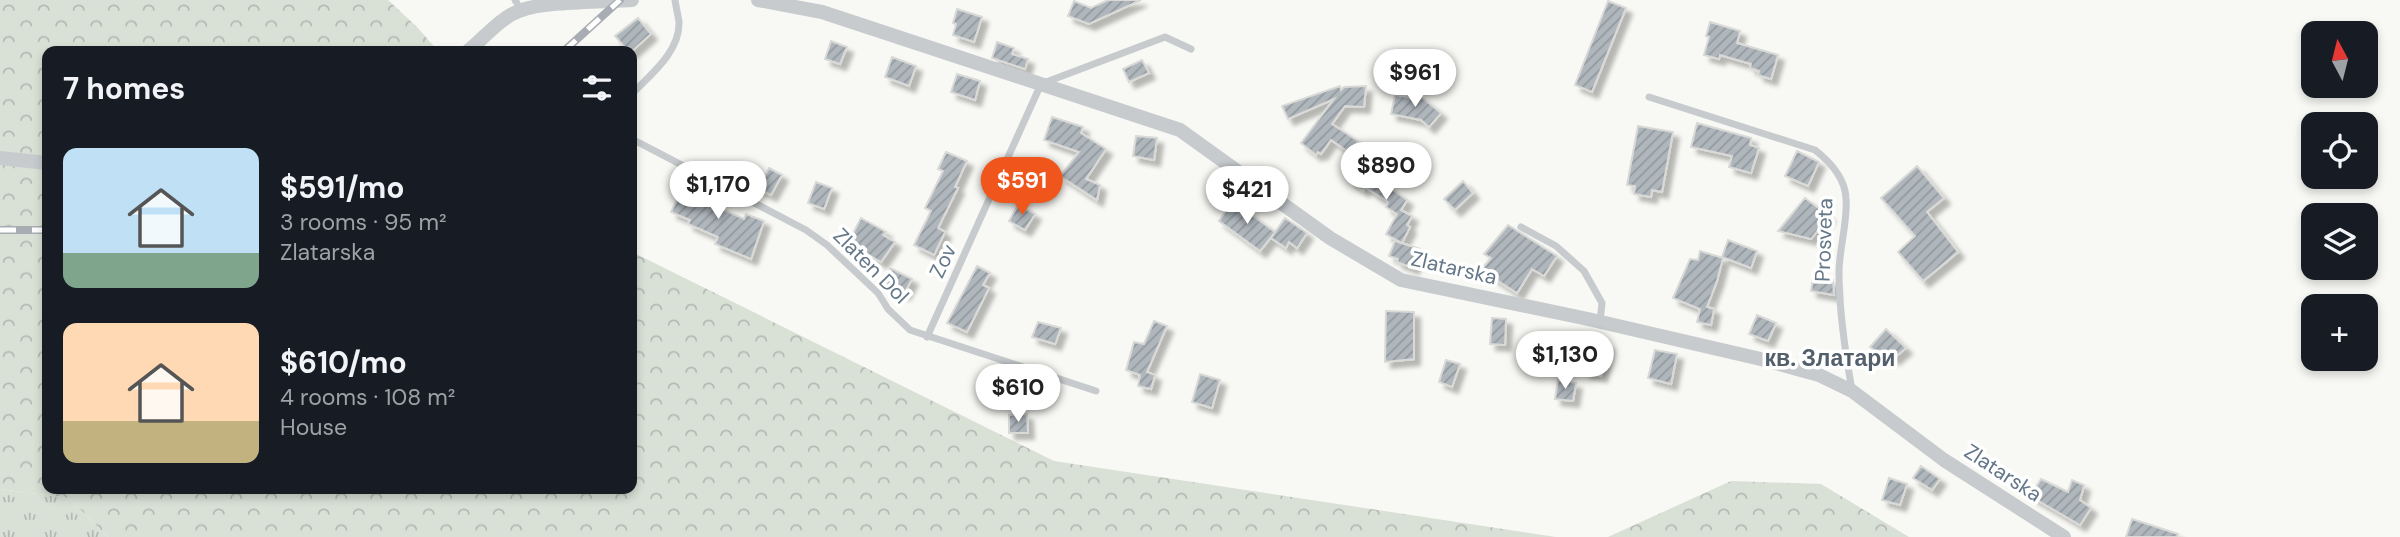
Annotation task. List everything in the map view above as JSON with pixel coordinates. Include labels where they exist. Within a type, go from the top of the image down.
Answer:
[{"type":"street","points":[[474,46],[518,5],[632,0]]},
{"type":"street","name":"Zlatarska","points":[[758,0],[822,12],[1180,130],[1330,238],[1401,279],[1600,321],[1777,363],[1819,376],[1852,391],[1944,460],[2064,537]]},
{"type":"street","points":[[0,158],[42,162]]},
{"type":"lane","points":[[637,89],[665,59],[673,46],[679,24],[675,0]]},
{"type":"lane","points":[[1041,84],[1164,37],[1191,49]]},
{"type":"lane","name":"Zov","points":[[927,337],[1041,84]]},
{"type":"lane","name":"Prosveta","points":[[1648,97],[1815,150],[1828,161],[1838,175],[1846,197],[1839,271],[1840,310],[1852,391]]},
{"type":"lane","name":"Zlaten Dol","points":[[637,142],[806,230],[827,245],[878,293],[888,309],[910,330],[1096,391]]},
{"type":"lane","points":[[1521,227],[1556,246],[1584,271],[1602,303],[1600,321]]},
{"type":"green space","points":[[0,0],[388,0],[434,46],[42,46],[42,494],[637,494],[637,254],[1054,461],[1556,537],[108,537],[69,498],[0,489]]},
{"type":"green space","points":[[1731,481],[1821,484],[1909,537],[1608,537]]},
{"type":"green space","points":[[0,489],[69,498],[108,537],[0,537]]},
{"type":"building","points":[[1108,0],[1141,0],[1089,24],[1068,16],[1074,1],[1091,8]]},
{"type":"building","points":[[1608,1],[1626,8],[1592,92],[1575,85]]},
{"type":"building","points":[[957,9],[982,17],[974,42],[953,35]]},
{"type":"building","points":[[638,18],[651,34],[637,47],[624,46],[615,36]]},
{"type":"building","points":[[1710,22],[1740,31],[1737,43],[1778,55],[1771,79],[1758,75],[1759,71],[1750,68],[1751,64],[1720,55],[1719,59],[1704,55]]},
{"type":"building","points":[[831,41],[847,47],[840,64],[825,59]]},
{"type":"building","points":[[997,42],[1014,48],[1012,54],[1028,59],[1025,69],[992,58]]},
{"type":"building","points":[[892,57],[916,66],[909,86],[885,77]]},
{"type":"building","points":[[1142,60],[1149,73],[1129,82],[1123,69]]},
{"type":"building","points":[[957,74],[980,81],[975,100],[951,92]]},
{"type":"building","points":[[1340,86],[1341,90],[1344,87],[1366,86],[1364,107],[1345,106],[1332,124],[1358,141],[1350,153],[1331,140],[1321,154],[1318,152],[1316,155],[1301,143],[1334,99],[1288,119],[1282,106]]},
{"type":"building","points":[[1395,95],[1418,99],[1419,95],[1441,113],[1429,127],[1421,120],[1391,114]]},
{"type":"building","points":[[1052,117],[1083,127],[1081,133],[1106,149],[1086,179],[1100,185],[1097,200],[1060,176],[1079,152],[1044,140]]},
{"type":"building","points":[[1697,123],[1751,138],[1750,145],[1759,148],[1751,173],[1729,167],[1732,156],[1691,147]]},
{"type":"building","points":[[1638,126],[1673,132],[1662,192],[1652,190],[1651,197],[1634,194],[1635,186],[1627,185]]},
{"type":"building","points":[[1136,136],[1157,138],[1154,160],[1133,156]]},
{"type":"building","points":[[1797,151],[1819,162],[1808,186],[1785,176]]},
{"type":"building","points":[[946,152],[967,161],[955,187],[958,188],[938,228],[945,232],[934,255],[914,245],[931,211],[925,208],[943,171],[938,169]]},
{"type":"building","points":[[1359,166],[1407,200],[1401,210],[1412,216],[1402,243],[1386,234],[1397,214],[1386,207],[1388,202],[1365,187],[1363,191],[1349,180]]},
{"type":"building","points":[[1917,166],[1944,198],[1927,212],[1958,252],[1923,281],[1898,252],[1915,236],[1881,198]]},
{"type":"building","points":[[769,168],[782,175],[771,195],[758,189]]},
{"type":"building","points":[[1463,181],[1473,193],[1455,210],[1444,199]]},
{"type":"building","points":[[685,182],[712,192],[708,203],[744,219],[746,214],[764,221],[751,259],[715,244],[718,237],[688,224],[690,220],[671,212]]},
{"type":"building","points":[[816,182],[832,188],[824,209],[808,203]]},
{"type":"building","points":[[1805,198],[1829,216],[1811,239],[1778,231]]},
{"type":"building","points":[[1233,201],[1275,232],[1260,251],[1219,221]]},
{"type":"building","points":[[1018,205],[1035,214],[1025,230],[1009,221]]},
{"type":"building","points":[[861,218],[886,232],[883,235],[895,242],[881,262],[848,243]]},
{"type":"building","points":[[1285,218],[1307,233],[1297,248],[1289,242],[1286,248],[1271,238]]},
{"type":"building","points":[[1508,225],[1557,256],[1544,276],[1532,269],[1517,293],[1481,270],[1491,258],[1484,254]]},
{"type":"building","points":[[1728,240],[1757,251],[1751,268],[1722,257]]},
{"type":"building","points":[[1395,241],[1420,249],[1413,268],[1389,256]]},
{"type":"building","points":[[1700,251],[1723,258],[1707,307],[1714,309],[1711,325],[1697,322],[1700,309],[1673,298],[1690,259],[1698,260]]},
{"type":"building","points":[[977,266],[990,273],[983,285],[989,288],[967,332],[947,323]]},
{"type":"building","points":[[890,268],[912,279],[904,294],[882,282]]},
{"type":"building","points":[[1813,278],[1833,280],[1834,295],[1811,291]]},
{"type":"building","points":[[1386,311],[1414,312],[1414,359],[1385,362]]},
{"type":"building","points":[[1757,315],[1776,323],[1768,341],[1749,334]]},
{"type":"building","points":[[1492,318],[1506,319],[1505,345],[1490,344]]},
{"type":"building","points":[[1154,321],[1167,326],[1147,372],[1155,375],[1151,389],[1138,386],[1140,375],[1126,370],[1134,342],[1144,344]]},
{"type":"building","points":[[1038,322],[1061,328],[1055,344],[1032,337]]},
{"type":"building","points":[[1886,329],[1906,348],[1893,359],[1885,352],[1881,356],[1870,347]]},
{"type":"building","points":[[1591,341],[1608,345],[1601,376],[1584,372]]},
{"type":"building","points":[[1655,350],[1677,354],[1671,384],[1648,378]]},
{"type":"building","points":[[1446,360],[1460,364],[1452,387],[1439,382]]},
{"type":"building","points":[[1200,374],[1220,380],[1212,408],[1192,402]]},
{"type":"building","points":[[1558,380],[1576,383],[1573,401],[1555,399]]},
{"type":"building","points":[[1027,414],[1028,433],[1009,433],[1009,415]]},
{"type":"building","points":[[1921,466],[1940,479],[1932,490],[1913,478]]},
{"type":"building","points":[[1889,478],[1907,484],[1900,505],[1882,500]]},
{"type":"building","points":[[2041,479],[2068,492],[2072,480],[2084,485],[2080,500],[2091,508],[2080,525],[2030,496]]},
{"type":"building","points":[[2132,519],[2178,534],[2177,537],[2126,537]]},
{"type":"railway","points":[[569,46],[620,0]]},
{"type":"railway","points":[[0,230],[42,230]]},
{"type":"district","name":"кв. Златари","points":[[1830,358]]}]
